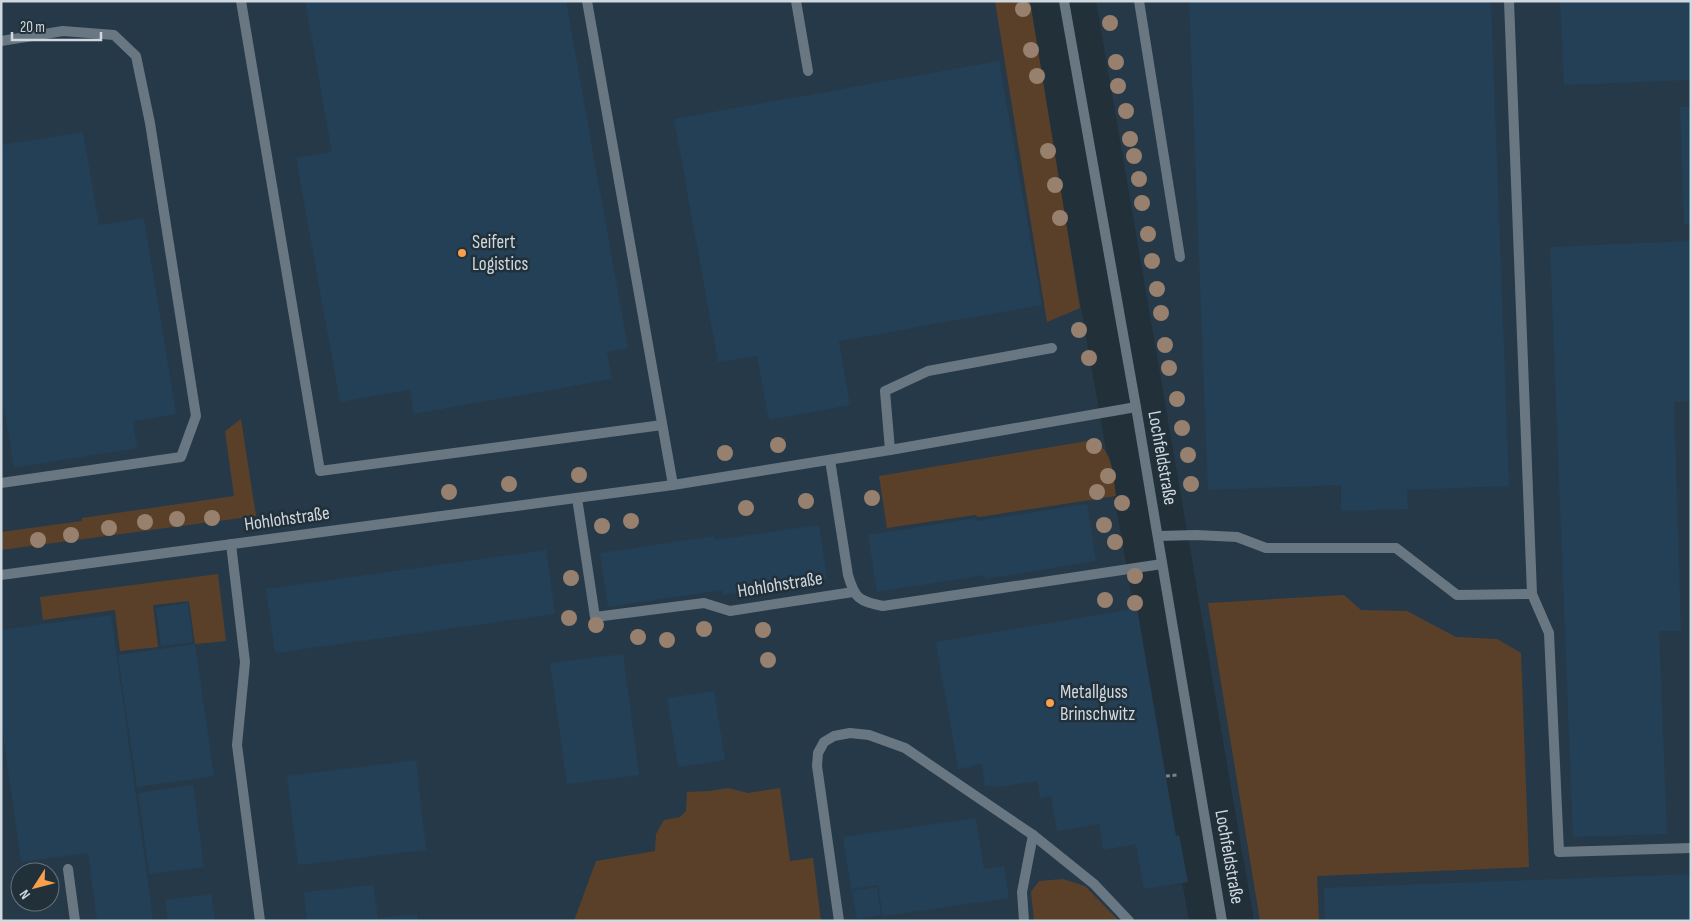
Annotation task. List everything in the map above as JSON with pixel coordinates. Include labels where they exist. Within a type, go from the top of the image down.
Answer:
[{"type":"street","points":[[241,1],[320,472],[662,425]]},
{"type":"street","points":[[588,1],[673,485]]},
{"type":"street","points":[[796,1],[808,71]]},
{"type":"street","name":"Lochfeldstraße","points":[[1064,1],[1136,407],[1222,921]]},
{"type":"street","points":[[1139,1],[1180,257]]},
{"type":"street","points":[[1509,1],[1532,594],[1549,633],[1559,852],[1691,848]]},
{"type":"street","points":[[1,41],[63,31],[114,35],[136,56],[150,124],[196,416],[181,457],[1,483]]},
{"type":"street","points":[[890,450],[885,391],[928,371],[1052,348]]},
{"type":"street","name":"Hohlohstraße","points":[[1,575],[673,485],[890,450],[1136,407]]},
{"type":"street","name":"Hohlohstraße","points":[[577,498],[595,617],[704,603],[730,610],[853,592],[848,575],[830,460]]},
{"type":"street","points":[[1158,536],[1237,537],[1266,548],[1396,548],[1457,595],[1532,594]]},
{"type":"street","points":[[231,544],[245,662],[237,745],[260,921]]},
{"type":"street","points":[[853,592],[864,602],[883,606],[1162,564]]},
{"type":"street","points":[[839,921],[817,766],[818,753],[824,742],[834,736],[850,733],[869,736],[905,748],[1033,835],[1094,884],[1129,921]]},
{"type":"street","points":[[1024,921],[1022,892],[1033,835]]},
{"type":"street","points":[[68,869],[75,921]]},
{"type":"shaded area","points":[[1,1],[1027,1],[1189,921],[1,921]]},
{"type":"shaded area","points":[[995,1],[1030,1],[1080,308],[1047,322]]},
{"type":"shaded area","points":[[1096,1],[1691,1],[1691,921],[1254,921]]},
{"type":"shaded area","points":[[241,419],[256,516],[1,550],[1,532],[234,496],[225,431]]},
{"type":"shaded area","points":[[1093,440],[1100,445],[1109,457],[1116,496],[979,517],[975,515],[887,528],[879,476]]},
{"type":"shaded area","points":[[218,574],[226,641],[195,644],[189,601],[153,605],[158,647],[120,651],[115,610],[43,620],[40,597]]},
{"type":"shaded area","points":[[1344,595],[1361,610],[1407,611],[1456,637],[1497,639],[1521,653],[1529,867],[1317,876],[1319,921],[1260,921],[1208,603]]},
{"type":"shaded area","points":[[728,788],[748,793],[780,788],[790,861],[813,858],[821,921],[574,921],[596,861],[655,851],[656,834],[664,820],[680,817],[686,811],[687,792]]},
{"type":"shaded area","points":[[1063,879],[1085,886],[1119,921],[1034,921],[1031,892],[1039,881]]},
{"type":"building","name":"Seifert Logistics","points":[[305,1],[566,1],[628,348],[607,352],[612,379],[414,414],[410,390],[340,402],[296,158],[332,152]]},
{"type":"building","points":[[1189,1],[1491,1],[1509,486],[1407,490],[1408,509],[1341,511],[1341,485],[1208,490]]},
{"type":"building","points":[[1560,1],[1691,1],[1691,80],[1564,85]]},
{"type":"building","points":[[999,61],[1042,305],[839,341],[850,405],[769,420],[757,356],[718,362],[674,119]]},
{"type":"building","points":[[1680,107],[1691,107],[1691,224],[1684,224]]},
{"type":"building","points":[[83,132],[99,225],[144,218],[176,414],[133,421],[137,448],[14,468],[1,390],[1,145]]},
{"type":"building","points":[[1691,241],[1691,401],[1674,402],[1681,631],[1659,631],[1667,834],[1573,837],[1550,247]]},
{"type":"building","points":[[1087,504],[1096,561],[985,579],[985,575],[877,592],[868,535],[976,518],[976,521]]},
{"type":"building","points":[[819,525],[827,579],[723,595],[722,590],[608,607],[600,553],[714,536],[715,540]]},
{"type":"building","points":[[546,550],[555,614],[275,653],[266,589]]},
{"type":"building","points":[[188,603],[193,642],[161,646],[156,608]]},
{"type":"building","name":"Metallguss Brinschwitz","points":[[1137,608],[1176,836],[1179,835],[1188,882],[1144,889],[1136,844],[1103,850],[1099,824],[1057,831],[1051,796],[1040,798],[1037,781],[999,787],[985,786],[982,764],[958,769],[936,642]]},
{"type":"building","points":[[111,615],[153,921],[97,921],[88,853],[21,862],[1,720],[1,630]]},
{"type":"building","points":[[195,644],[214,776],[137,787],[118,655]]},
{"type":"building","points":[[623,654],[639,775],[567,784],[550,663]]},
{"type":"building","points":[[714,691],[725,760],[678,767],[667,698]]},
{"type":"building","points":[[416,760],[426,850],[298,865],[287,776]]},
{"type":"building","points":[[193,785],[204,867],[149,874],[138,793]]},
{"type":"building","points":[[976,818],[984,869],[1004,866],[1009,898],[883,916],[878,885],[851,889],[843,837]]},
{"type":"building","points":[[1691,874],[1691,921],[1325,921],[1324,888]]},
{"type":"building","points":[[373,885],[378,918],[417,914],[418,921],[307,921],[304,892]]},
{"type":"building","points":[[877,887],[881,915],[857,919],[852,891]]},
{"type":"building","points":[[211,894],[215,921],[168,921],[165,900]]},
{"type":"place","name":"Seifert Logistics","points":[[462,253]]},
{"type":"place","name":"Metallguss Brinschwitz","points":[[1050,703]]}]
